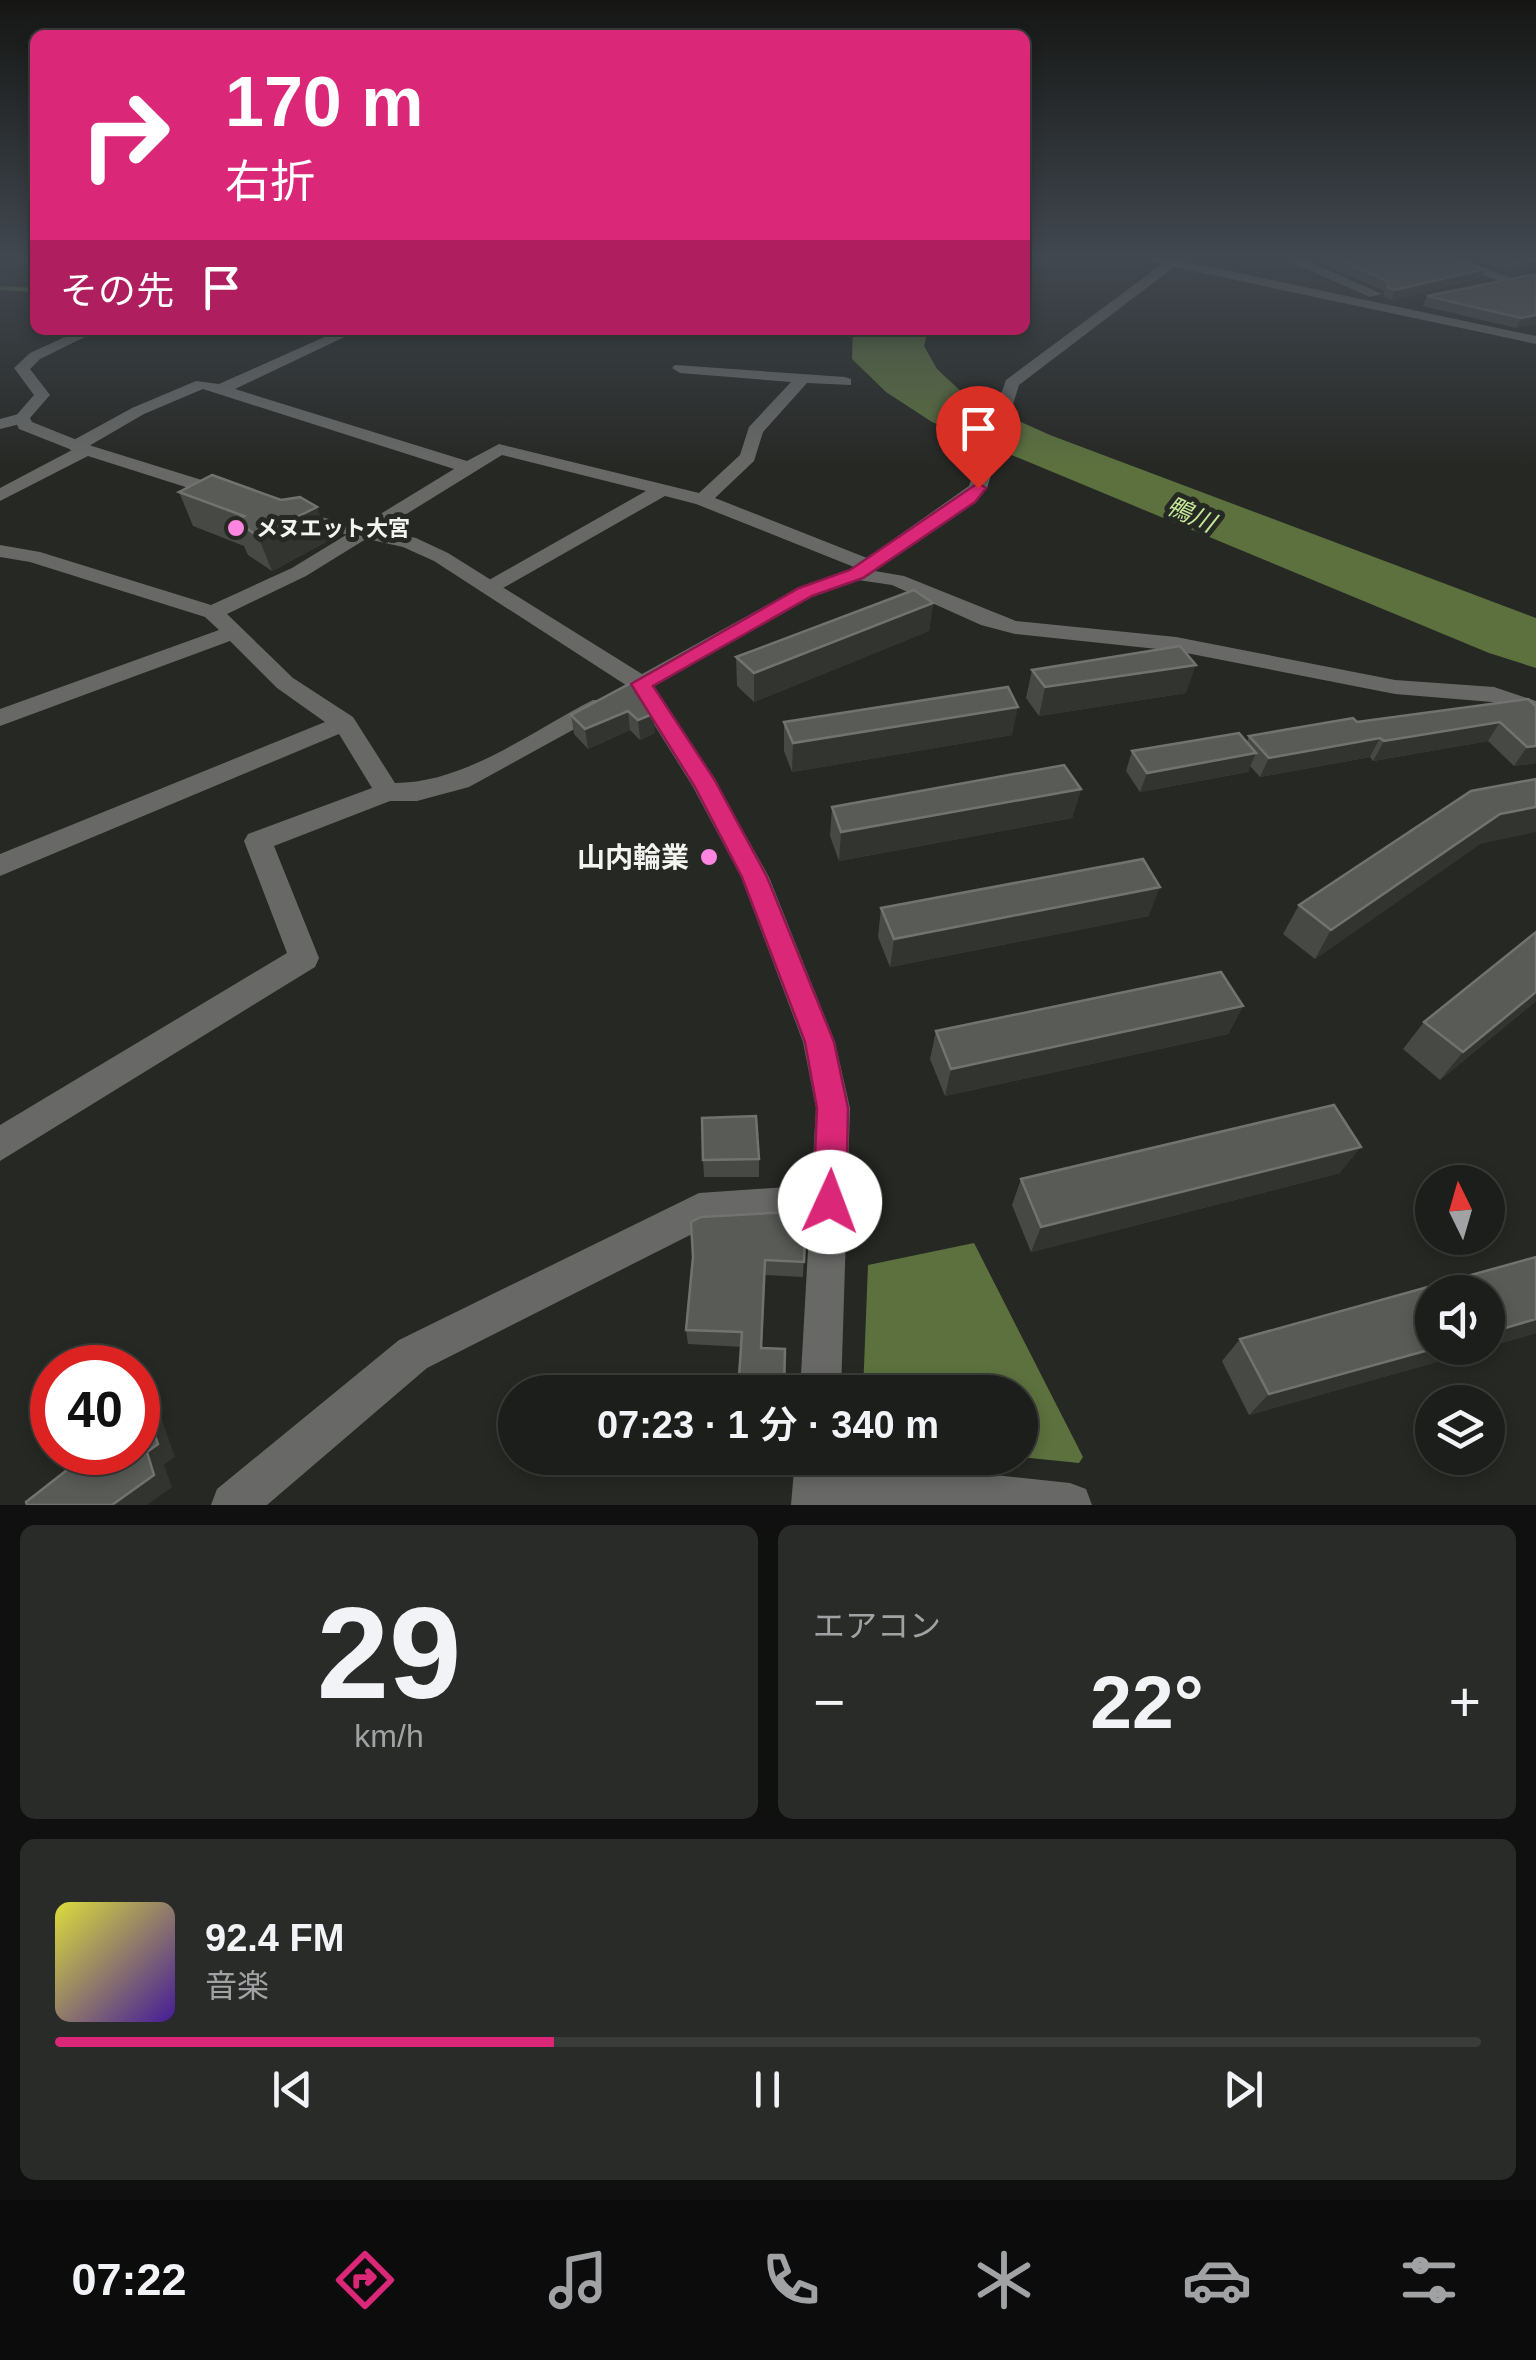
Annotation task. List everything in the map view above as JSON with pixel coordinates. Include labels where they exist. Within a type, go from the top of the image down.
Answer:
[{"type":"street","points":[[0,1144],[304,958],[258,841],[388,792],[417,792],[460,781],[805,592],[862,570],[969,498],[987,466],[1012,383],[1086,327]]},
{"type":"street","points":[[1483,327],[1536,340]]},
{"type":"street","points":[[0,424],[22,418],[42,395],[22,368],[36,356],[81,335]]},
{"type":"street","points":[[224,388],[341,335]]},
{"type":"street","points":[[680,368],[845,382]]},
{"type":"street","points":[[703,500],[748,457],[755,432],[801,381]]},
{"type":"street","points":[[0,494],[138,410],[202,384],[467,467]]},
{"type":"street","points":[[22,418],[34,431],[303,520],[410,542],[441,557],[641,684],[706,785],[754,877],[819,1042],[832,1108],[821,1375]]},
{"type":"street","points":[[213,612],[299,572],[499,449],[703,500],[862,570],[1015,627],[1176,644],[1395,687],[1494,696],[1536,709]]},
{"type":"street","points":[[489,588],[662,490]]},
{"type":"street","points":[[0,552],[33,556],[213,612],[286,683],[344,722],[388,792]]},
{"type":"street","points":[[0,718],[232,633]]},
{"type":"street","points":[[0,866],[344,722]]},
{"type":"street","points":[[233,1505],[414,1354],[698,1211],[830,1202]]},
{"type":"street","points":[[815,1481],[1070,1505]]},
{"type":"water","name":"鴨川","points":[[853,335],[927,335],[924,346],[937,369],[968,398],[1050,435],[1536,618],[1536,668],[1489,653],[932,422],[886,392],[852,359]]},
{"type":"water","points":[[974,1243],[1083,1457],[1079,1463],[1038,1459],[1038,1375],[864,1375],[868,1265]]},
{"type":"building","points":[[212,475],[281,500],[300,497],[317,507],[258,536],[234,520],[244,516],[179,492]]},
{"type":"building","points":[[914,590],[933,603],[754,673],[736,657]]},
{"type":"building","points":[[1180,646],[1196,665],[1045,687],[1032,670]]},
{"type":"building","points":[[633,682],[653,714],[638,720],[628,711],[585,729],[571,715]]},
{"type":"building","points":[[1008,687],[1018,707],[793,743],[784,722]]},
{"type":"building","points":[[1528,699],[1536,706],[1536,746],[1527,747],[1500,722],[1269,758],[1249,736],[1353,718],[1357,722]]},
{"type":"building","points":[[1239,733],[1256,753],[1147,773],[1132,751]]},
{"type":"building","points":[[1064,765],[1081,789],[841,832],[832,807]]},
{"type":"building","points":[[1536,779],[1536,807],[1500,814],[1331,930],[1299,905],[1471,791]]},
{"type":"building","points":[[1143,859],[1160,887],[894,939],[881,908]]},
{"type":"building","points":[[1536,932],[1536,992],[1463,1052],[1424,1022]]},
{"type":"building","points":[[1221,972],[1243,1006],[951,1069],[936,1031]]},
{"type":"building","points":[[1334,1105],[1361,1147],[1041,1227],[1021,1179]]},
{"type":"building","points":[[756,1116],[759,1159],[703,1160],[702,1118]]},
{"type":"building","points":[[806,1211],[804,1262],[765,1260],[761,1348],[785,1349],[784,1375],[739,1375],[742,1332],[686,1330],[693,1257],[691,1222],[701,1217]]},
{"type":"building","points":[[1536,1257],[1536,1319],[1505,1328],[1505,1275],[1471,1275]]},
{"type":"building","points":[[1415,1291],[1415,1354],[1269,1394],[1240,1339]]},
{"type":"building","points":[[61,1475],[154,1475],[112,1505],[26,1502]]},
{"type":"place","name":"メヌエット大宮","points":[[236,528]]},
{"type":"place","name":"山内輪業","points":[[709,857]]},
{"type":"route","points":[[830,1202],[832,1108],[819,1042],[754,877],[706,785],[641,684],[805,592],[856,574],[978,488]]}]
